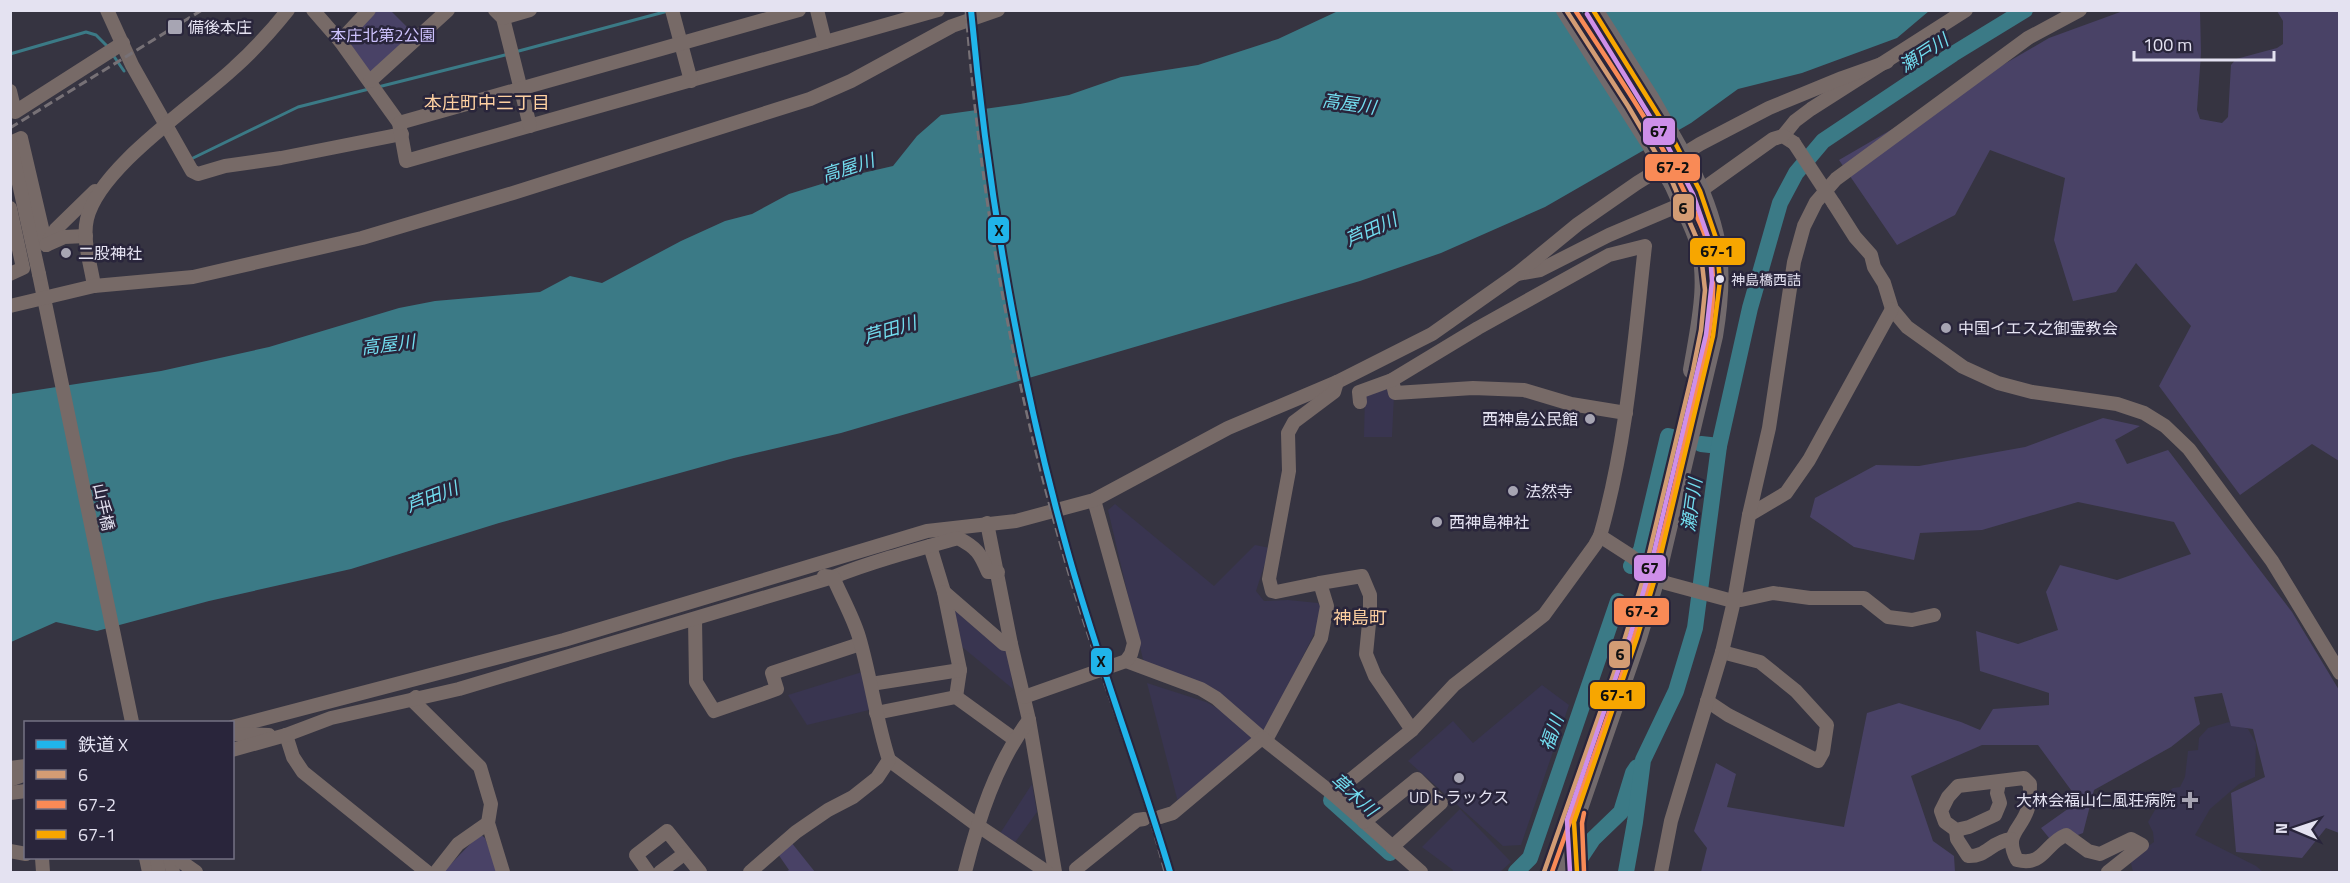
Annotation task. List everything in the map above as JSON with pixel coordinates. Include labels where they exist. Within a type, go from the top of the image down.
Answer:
[{"type":"highway","points":[[1556,873],[1637,638],[1648,569],[1692,373],[1703,298],[1702,254],[1698,236],[1674,184],[1566,10]]},
{"type":"highway","points":[[1544,873],[1625,640],[1687,450],[1718,304],[1720,281],[1717,248],[1710,216],[1700,191],[1649,98],[1593,10]]},
{"type":"street","points":[[107,10],[114,48],[132,65],[163,128],[192,171],[198,174],[225,166],[280,158],[401,129],[521,91],[799,10]]},
{"type":"street","points":[[46,245],[56,229],[128,158],[237,66],[288,10]]},
{"type":"street","points":[[313,10],[340,41],[401,129],[406,161],[938,10]]},
{"type":"street","points":[[340,41],[369,10]]},
{"type":"street","points":[[373,86],[448,10]]},
{"type":"street","points":[[530,10],[499,14],[530,126]]},
{"type":"street","points":[[817,10],[825,42]]},
{"type":"street","points":[[10,306],[94,286],[193,277],[362,238],[810,99],[851,81],[952,26],[998,10]]},
{"type":"street","points":[[1789,139],[1795,121],[1966,10]]},
{"type":"street","points":[[1660,873],[1671,821],[1722,652],[1769,428],[1794,262],[1804,226],[1816,202],[1836,179],[2028,38],[2080,10]]},
{"type":"street","points":[[672,12],[691,81]]},
{"type":"street","points":[[10,92],[15,112],[114,48]]},
{"type":"street","points":[[234,726],[564,640],[927,531],[1016,521],[1094,500],[1228,428],[1337,382],[1432,334],[1517,274],[1578,224],[1637,183],[1700,144],[1769,108],[1887,62]]},
{"type":"street","points":[[1821,103],[1828,91],[1829,83]]},
{"type":"street","points":[[10,143],[21,138],[46,245]]},
{"type":"street","points":[[1517,274],[1540,270],[1609,234],[1682,204],[1773,139],[1789,139]]},
{"type":"street","points":[[1789,139],[1856,237],[1872,255],[1874,267],[1884,283],[1892,309],[1907,327],[1963,367],[1998,383],[2032,392],[2117,404],[2144,413],[2165,426],[2189,449],[2272,561],[2340,673]]},
{"type":"street","name":"山手橋","points":[[10,143],[132,721]]},
{"type":"street","points":[[94,286],[86,236],[87,220],[106,182]]},
{"type":"street","points":[[10,208],[23,268],[10,274]]},
{"type":"street","points":[[46,245],[64,237],[86,236]]},
{"type":"street","points":[[1332,794],[1412,730],[1454,685],[1544,615],[1596,545],[1600,536],[1611,498],[1626,412],[1645,246],[1643,237],[1593,255],[1567,255]]},
{"type":"street","points":[[1360,402],[1359,392],[1392,380],[1584,268],[1609,255],[1645,246]]},
{"type":"street","points":[[1749,515],[1786,493],[1809,460],[1892,309]]},
{"type":"street","points":[[1392,380],[1428,344],[1432,334]]},
{"type":"street","points":[[1392,380],[1395,393],[1473,388],[1524,390],[1571,404],[1626,412]]},
{"type":"street","points":[[1337,382],[1334,392],[1294,422],[1288,433],[1288,471],[1269,579],[1272,591],[1276,592],[1362,576],[1370,595],[1366,654],[1375,676],[1412,730]]},
{"type":"street","points":[[1024,697],[1126,661],[1131,654],[1134,643],[1094,500]]},
{"type":"street","points":[[987,523],[1029,720],[1055,873]]},
{"type":"street","points":[[234,749],[286,735],[331,718],[459,689],[833,577],[879,559],[927,531]]},
{"type":"street","points":[[1600,536],[1648,569],[1732,600],[1773,593],[1810,598],[1864,598],[1888,617],[1912,620],[1934,615]]},
{"type":"street","points":[[879,559],[892,558],[958,538],[973,546],[980,553],[988,572],[998,572]]},
{"type":"street","points":[[930,546],[944,592],[960,670],[956,697]]},
{"type":"street","points":[[774,576],[833,577]]},
{"type":"street","points":[[833,577],[860,644],[889,760],[976,825],[1047,873]]},
{"type":"street","points":[[1160,817],[1173,813],[1264,739],[1320,638],[1328,606],[1320,583]]},
{"type":"street","points":[[944,592],[1004,644],[1011,644]]},
{"type":"street","points":[[653,631],[708,597]]},
{"type":"street","points":[[695,619],[696,682],[714,711],[777,689],[772,674],[860,644]]},
{"type":"street","points":[[514,672],[516,667],[561,650],[564,640]]},
{"type":"street","points":[[1707,701],[1728,715],[1818,761],[1823,752],[1827,725],[1796,691],[1760,663],[1722,652]]},
{"type":"street","points":[[1126,661],[1201,689],[1216,698],[1332,794],[1421,873]]},
{"type":"street","points":[[871,684],[960,670]]},
{"type":"street","points":[[412,700],[448,678],[449,671]]},
{"type":"street","points":[[876,713],[956,697],[1014,739]]},
{"type":"street","points":[[234,734],[286,735],[345,698]]},
{"type":"street","points":[[412,700],[480,767],[492,804],[488,823],[503,873]]},
{"type":"street","points":[[964,873],[976,825],[1014,739],[1029,720]]},
{"type":"street","points":[[286,735],[293,757],[303,772],[427,873]]},
{"type":"street","points":[[755,871],[796,832],[828,810],[853,797],[877,778],[889,760]]},
{"type":"street","points":[[2011,839],[1998,841],[1981,855],[1968,855],[1957,839],[1956,830],[1945,822],[1941,811],[1948,797],[1958,786],[1970,783],[1999,783],[2024,778],[2030,784],[2028,810],[2011,839],[2011,849],[2017,860],[2027,862],[2045,854],[2055,841],[2066,835],[2088,851],[2100,854],[2118,843],[2131,839],[2142,845],[2108,873]]},
{"type":"street","points":[[1364,822],[1417,779],[1441,803],[1392,846]]},
{"type":"street","points":[[1956,830],[1969,827],[1995,815],[2000,803],[1997,793],[1999,783]]},
{"type":"street","points":[[1074,871],[1137,820],[1144,819]]},
{"type":"street","points":[[1574,822],[1577,873]]},
{"type":"street","points":[[436,873],[458,844],[488,823]]},
{"type":"street","points":[[648,873],[636,855],[667,831],[700,873]]},
{"type":"street","points":[[660,873],[684,854]]},
{"type":"street","points":[[177,859],[196,873]]},
{"type":"shaded area","points":[[1388,389],[1394,395],[1392,437],[1364,437],[1365,395]]},
{"type":"shaded area","points":[[1115,504],[1214,586],[1255,545],[1270,548],[1256,591],[1264,601],[1288,600],[1318,603],[1322,609],[1320,622],[1265,732],[1227,700],[1145,668],[1108,510]]},
{"type":"shaded area","points":[[947,600],[1008,650],[1013,689],[955,641]]},
{"type":"shaded area","points":[[862,672],[869,710],[807,725],[788,695]]},
{"type":"shaded area","points":[[1147,683],[1206,702],[1221,710],[1259,744],[1180,810]]},
{"type":"shaded area","points":[[1542,685],[1569,705],[1521,845],[1503,846],[1408,761],[1453,721],[1473,743]]},
{"type":"shaded area","name":"大林会福山仁風荘病院","points":[[2229,722],[2248,729],[2256,743],[2255,777],[2239,784],[2210,809],[2195,835],[2256,866],[2263,872],[2133,872],[2130,859],[2154,842],[2153,832],[2148,822],[2163,796],[2173,788],[2180,787],[2185,777],[2188,751],[2198,750],[2199,738],[2208,728]]},
{"type":"shaded area","points":[[1032,784],[1037,812],[1013,845],[999,835]]},
{"type":"shaded area","points":[[1460,809],[1511,862],[1500,872],[1452,872],[1453,870],[1422,847]]},
{"type":"green space","name":"本庄北第2公園","points":[[376,11],[391,11],[416,36],[369,73],[347,40]]},
{"type":"green space","points":[[2123,11],[2200,11],[2201,53],[2197,110],[2200,119],[2222,123],[2228,117],[2231,65],[2236,59],[2277,48],[2283,44],[2283,21],[2277,11],[2339,11],[2339,461],[2312,444],[2240,495],[2159,386],[2191,326],[2136,263],[2116,292],[2073,301],[2054,240],[2065,178],[1990,150],[1955,215],[1897,245],[1839,160],[2049,38]]},
{"type":"green space","points":[[2103,418],[2140,426],[2115,440],[2127,464],[2168,450],[2292,612],[2339,690],[2339,833],[2326,828],[2302,858],[2236,852],[2231,793],[2265,777],[2253,729],[2231,726],[2222,693],[2194,697],[2200,724],[2171,747],[2094,790],[2083,833],[2054,844],[2041,828],[2079,801],[2038,745],[1982,745],[1911,776],[1933,841],[1954,856],[1955,872],[1701,872],[1707,848],[1694,831],[1716,763],[1736,774],[1727,807],[1844,827],[1867,713],[1899,703],[1980,730],[1993,709],[2049,705],[2049,693],[1980,671],[1976,631],[2018,644],[2058,630],[2046,592],[2060,565],[2117,580],[2191,554],[2174,522],[2078,502],[1982,530],[1920,533],[1914,560],[1854,547],[1810,517],[1815,498],[1876,465],[1919,466],[2025,447]]},
{"type":"green space","points":[[480,834],[485,838],[498,872],[443,872]]},
{"type":"green space","points":[[791,842],[815,872],[786,872],[789,870],[778,854]]},
{"type":"water","name":"芦田川","points":[[1338,11],[1929,11],[1897,38],[1802,73],[1738,89],[1691,123],[1545,207],[1441,253],[1360,281],[841,433],[734,458],[499,523],[351,569],[209,601],[97,631],[56,622],[11,642],[11,394],[161,371],[269,347],[399,308],[435,301],[540,292],[570,276],[602,283],[681,241],[725,221],[752,214],[789,194],[841,178],[893,166],[917,136],[941,115],[1069,95],[1121,77],[1198,65],[1278,39]]},
{"type":"waterway","name":"瀬戸川","points":[[1626,872],[1643,760],[1676,691],[1695,628],[1719,446],[1750,308],[1780,203],[1796,173],[1823,141],[1953,54],[2025,10]]},
{"type":"waterway","points":[[515,52],[668,11]]},
{"type":"waterway","points":[[10,54],[86,32],[96,35],[108,47]]},
{"type":"waterway","points":[[378,87],[509,54]]},
{"type":"waterway","points":[[113,55],[124,71]]},
{"type":"waterway","points":[[189,160],[298,107],[369,89]]},
{"type":"waterway","name":"福川","points":[[1631,566],[1641,550],[1668,436],[1672,437]]},
{"type":"waterway","name":"福川","points":[[1701,444],[1719,446]]},
{"type":"waterway","name":"福川","points":[[1516,872],[1530,858],[1618,601]]},
{"type":"waterway","points":[[1571,872],[1593,839],[1621,812],[1637,767]]},
{"type":"waterway","name":"草木川","points":[[1331,800],[1390,853]]},
{"type":"waterway","points":[[1582,863],[1589,845]]},
{"type":"railway","points":[[10,128],[202,10]]},
{"type":"railway","points":[[966,10],[989,216],[1028,419],[1075,593],[1154,832],[1165,872]]},
{"type":"rail line","name":"X","points":[[971,10],[996,214],[1034,416],[1079,590],[1170,872]]},
{"type":"transit line","name":"6","points":[[1544,872],[1615,670],[1642,583],[1693,370],[1701,330],[1705,290],[1700,246],[1671,179],[1628,106],[1566,10]]},
{"type":"transit line","name":"67-2","points":[[1552,872],[1609,712],[1648,590],[1709,335],[1713,291],[1709,248],[1695,213],[1647,122],[1575,10]]},
{"type":"transit line","name":"67-1","points":[[1577,872],[1574,822],[1637,638],[1656,575],[1713,336],[1720,281],[1716,238],[1700,191],[1672,137],[1593,10]]},
{"type":"transit line","name":"67","points":[[1570,872],[1567,820],[1630,636],[1649,573],[1706,335],[1712,281],[1709,240],[1693,194],[1665,141],[1587,14]]},
{"type":"transit line","name":"67-2","points":[[1584,813],[1582,823],[1584,872]]},
{"type":"place","name":"備後本庄","points":[[175,27]]},
{"type":"place","name":"二股神社","points":[[66,253]]},
{"type":"place","name":"神島橋西詰","points":[[1720,279]]},
{"type":"place","name":"中国イエス之御霊教会","points":[[1946,328]]},
{"type":"place","name":"西神島公民館","points":[[1590,419]]},
{"type":"place","name":"法然寺","points":[[1513,491]]},
{"type":"place","name":"西神島神社","points":[[1437,522]]},
{"type":"place","name":"UDトラックス","points":[[1459,778]]},
{"type":"place","name":"大林会福山仁風荘病院","points":[[2190,800]]},
{"type":"district","name":"本庄町中三丁目","points":[[487,103]]},
{"type":"district","name":"神島町","points":[[1360,618]]},
{"type":"water label","name":"高屋川","points":[[1349,104]]},
{"type":"water label","name":"高屋川","points":[[848,168]]},
{"type":"water label","name":"高屋川","points":[[388,345]]}]
